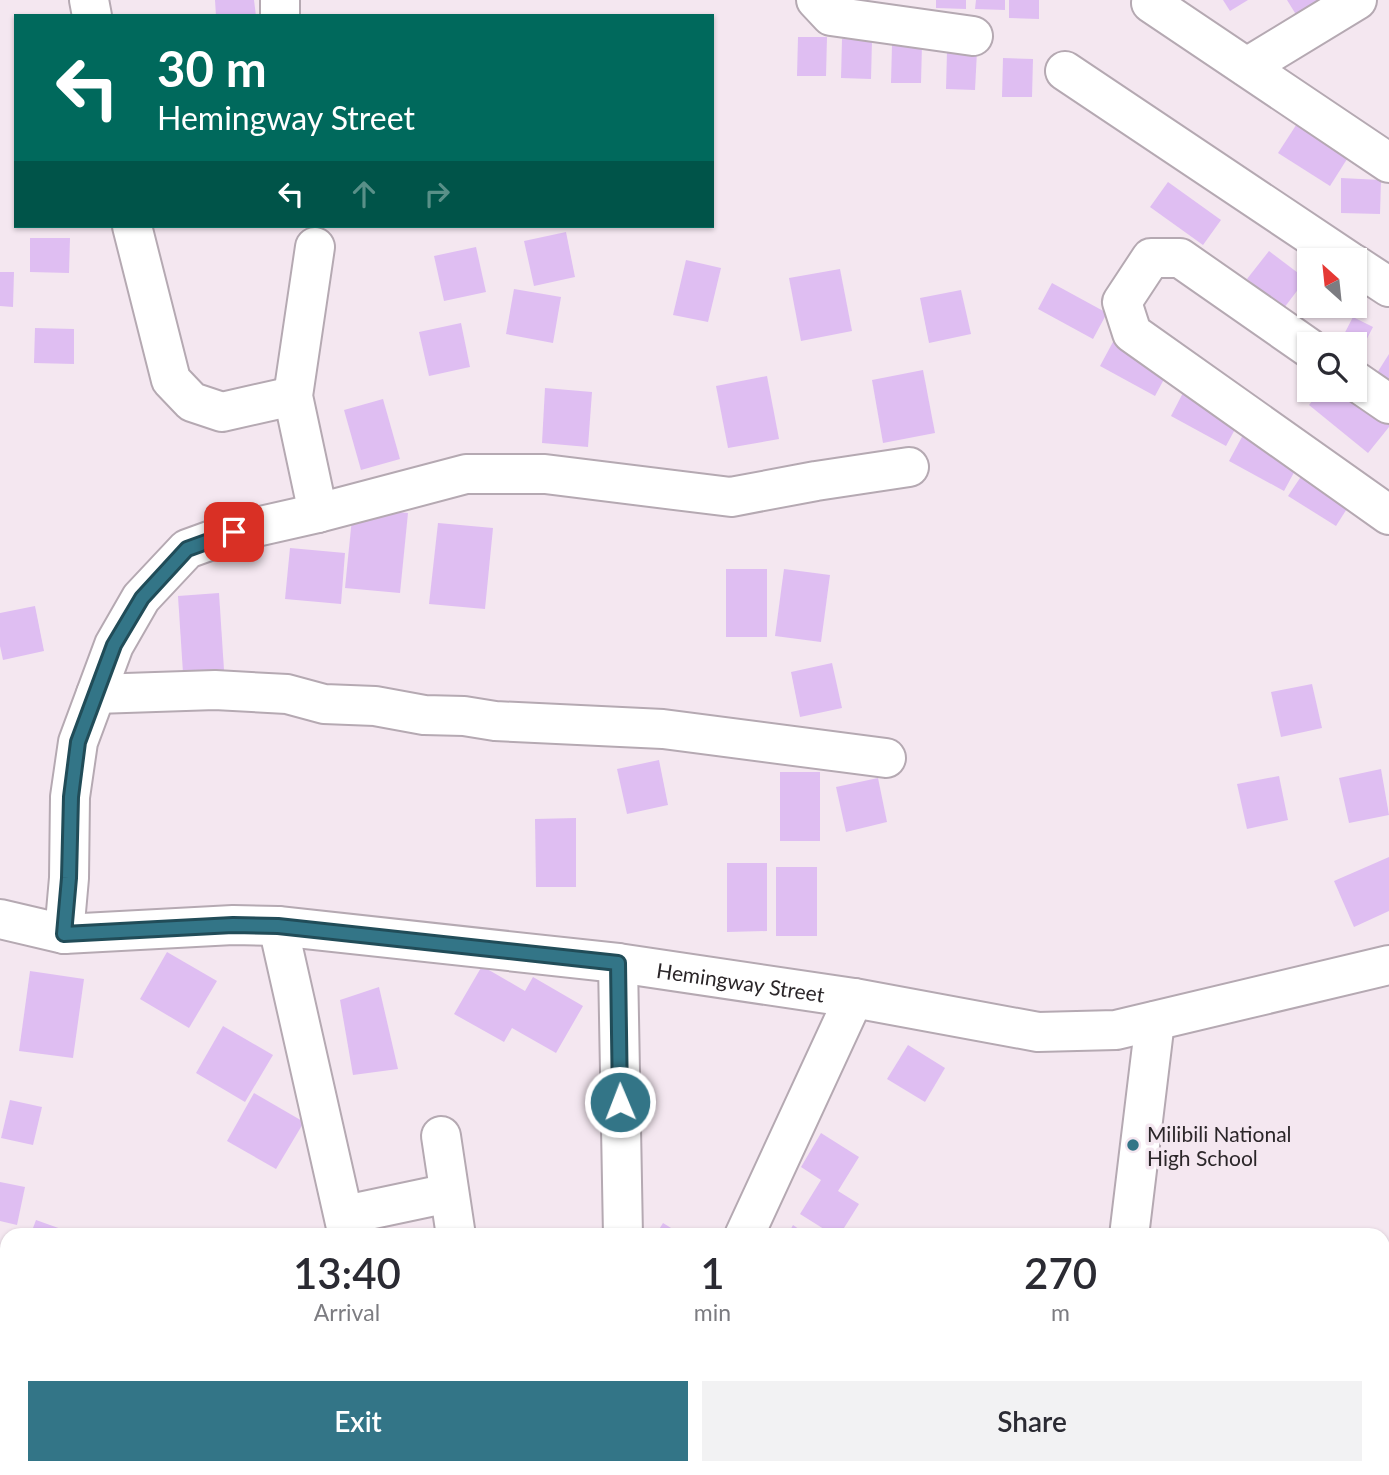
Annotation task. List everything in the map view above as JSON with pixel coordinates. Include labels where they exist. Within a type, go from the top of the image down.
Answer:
[{"type":"street","points":[[816,0],[831,16],[973,36]]},
{"type":"street","points":[[1247,67],[1357,0]]},
{"type":"street","points":[[1147,1],[1389,163]]},
{"type":"street","points":[[1065,72],[1329,248]]},
{"type":"street","points":[[133,228],[171,380],[192,402],[222,412],[293,396]]},
{"type":"street","points":[[315,247],[293,396],[318,513]]},
{"type":"street","points":[[1297,340],[1180,258],[1151,258],[1122,302],[1132,333],[1389,515]]},
{"type":"street","points":[[1367,273],[1389,287]]},
{"type":"street","points":[[1367,389],[1389,404]]},
{"type":"street","points":[[64,934],[72,783],[78,742],[114,645],[142,598],[187,549],[234,532],[466,474],[545,474],[731,497],[909,467]]},
{"type":"street","points":[[96,694],[215,690],[287,694],[324,704],[374,706],[424,715],[663,729],[886,758]]},
{"type":"street","name":"Hemingway Street","points":[[0,919],[64,934],[233,925],[278,926],[618,963],[854,998],[1038,1032],[1116,1030],[1389,965]]},
{"type":"street","points":[[278,926],[346,1225],[449,1193]]},
{"type":"street","points":[[618,963],[623,1228]]},
{"type":"street","points":[[748,1228],[854,998]]},
{"type":"street","points":[[1130,1228],[1155,1021]]},
{"type":"street","points":[[441,1136],[455,1228]]},
{"type":"building","points":[[215,0],[254,0],[256,14],[216,14]]},
{"type":"building","points":[[936,0],[966,0],[966,9],[936,8]]},
{"type":"building","points":[[976,0],[1005,0],[1005,10],[975,9]]},
{"type":"building","points":[[1009,0],[1039,0],[1039,19],[1009,18]]},
{"type":"building","points":[[1223,0],[1248,0],[1230,11]]},
{"type":"building","points":[[1287,0],[1334,0],[1300,21]]},
{"type":"building","points":[[798,37],[827,37],[826,76],[797,76]]},
{"type":"building","points":[[842,39],[872,40],[871,79],[841,78]]},
{"type":"building","points":[[892,45],[922,45],[921,83],[891,83]]},
{"type":"building","points":[[947,51],[977,51],[975,90],[946,89]]},
{"type":"building","points":[[1003,58],[1033,59],[1032,97],[1002,97]]},
{"type":"building","points":[[1302,116],[1354,148],[1330,186],[1278,153]]},
{"type":"building","points":[[1341,178],[1381,180],[1380,214],[1341,213]]},
{"type":"building","points":[[1168,182],[1221,220],[1203,245],[1150,207]]},
{"type":"building","points":[[566,232],[575,277],[534,286],[524,241]]},
{"type":"building","points":[[30,238],[70,238],[69,273],[30,272]]},
{"type":"building","points":[[476,247],[486,292],[444,301],[434,256]]},
{"type":"building","points":[[1269,251],[1297,272],[1297,291],[1284,308],[1247,279]]},
{"type":"building","points":[[686,260],[721,268],[708,322],[673,315]]},
{"type":"building","points":[[840,269],[852,331],[801,341],[789,278]]},
{"type":"building","points":[[0,272],[14,272],[13,307],[0,306]]},
{"type":"building","points":[[1052,283],[1107,313],[1093,339],[1038,309]]},
{"type":"building","points":[[514,289],[561,297],[553,343],[506,334]]},
{"type":"building","points":[[961,290],[971,334],[929,343],[920,298]]},
{"type":"building","points":[[1352,318],[1373,327],[1367,339],[1367,332],[1345,332]]},
{"type":"building","points":[[461,323],[470,367],[429,376],[419,332]]},
{"type":"building","points":[[35,328],[74,329],[74,364],[34,363]]},
{"type":"building","points":[[1114,340],[1169,370],[1155,396],[1100,366]]},
{"type":"building","points":[[1389,354],[1389,381],[1377,373]]},
{"type":"building","points":[[923,370],[935,433],[883,443],[872,380]]},
{"type":"building","points":[[767,376],[779,439],[728,448],[716,386]]},
{"type":"building","points":[[545,388],[592,392],[588,447],[542,443]]},
{"type":"building","points":[[1185,389],[1240,420],[1226,446],[1171,416]]},
{"type":"building","points":[[383,399],[400,459],[361,470],[344,410]]},
{"type":"building","points":[[1311,402],[1366,402],[1389,421],[1389,427],[1368,453],[1309,405]]},
{"type":"building","points":[[1243,435],[1298,465],[1284,491],[1229,461]]},
{"type":"building","points":[[1308,466],[1355,496],[1336,526],[1288,496]]},
{"type":"building","points":[[353,508],[408,513],[400,593],[345,588]]},
{"type":"building","points":[[438,523],[493,528],[485,609],[429,604]]},
{"type":"building","points":[[290,548],[345,553],[341,604],[285,599]]},
{"type":"building","points":[[726,569],[767,569],[767,637],[726,637]]},
{"type":"building","points":[[784,569],[830,575],[821,642],[775,636]]},
{"type":"building","points":[[219,593],[224,670],[183,673],[178,596]]},
{"type":"building","points":[[35,606],[44,651],[3,660],[0,646],[0,613]]},
{"type":"building","points":[[832,663],[842,708],[800,717],[791,672]]},
{"type":"building","points":[[1312,684],[1322,728],[1281,737],[1271,692]]},
{"type":"building","points":[[659,760],[668,805],[627,814],[617,769]]},
{"type":"building","points":[[1381,769],[1389,815],[1349,823],[1339,778]]},
{"type":"building","points":[[780,772],[820,772],[820,841],[780,841]]},
{"type":"building","points":[[1279,776],[1288,820],[1247,829],[1237,784]]},
{"type":"building","points":[[878,778],[887,822],[846,832],[836,787]]},
{"type":"building","points":[[576,818],[576,887],[536,887],[535,819]]},
{"type":"building","points":[[1389,857],[1389,911],[1354,927],[1334,881]]},
{"type":"building","points":[[727,863],[767,863],[767,931],[727,932]]},
{"type":"building","points":[[776,867],[817,867],[817,936],[776,936]]},
{"type":"building","points":[[167,952],[217,981],[189,1028],[140,999]]},
{"type":"building","points":[[482,966],[525,991],[533,977],[583,1006],[556,1053],[512,1028],[504,1042],[454,1014]]},
{"type":"building","points":[[30,971],[84,979],[73,1058],[19,1051]]},
{"type":"building","points":[[379,987],[398,1069],[353,1075],[340,1000]]},
{"type":"building","points":[[223,1026],[273,1055],[245,1102],[196,1073]]},
{"type":"building","points":[[908,1045],[945,1068],[925,1102],[887,1079]]},
{"type":"building","points":[[254,1093],[304,1122],[276,1169],[227,1141]]},
{"type":"building","points":[[10,1100],[42,1107],[33,1145],[1,1138]]},
{"type":"building","points":[[821,1133],[859,1157],[838,1191],[859,1204],[844,1228],[822,1228],[800,1214],[821,1180],[801,1167]]},
{"type":"building","points":[[0,1182],[25,1187],[17,1225],[0,1221]]},
{"type":"building","points":[[36,1220],[58,1228],[33,1228]]},
{"type":"place","name":"Milibili National High School","points":[[1133,1145]]},
{"type":"route","points":[[234,532],[187,549],[142,598],[114,645],[78,742],[71,797],[69,878],[64,934],[233,925],[278,926],[618,963],[620,1102]]}]
